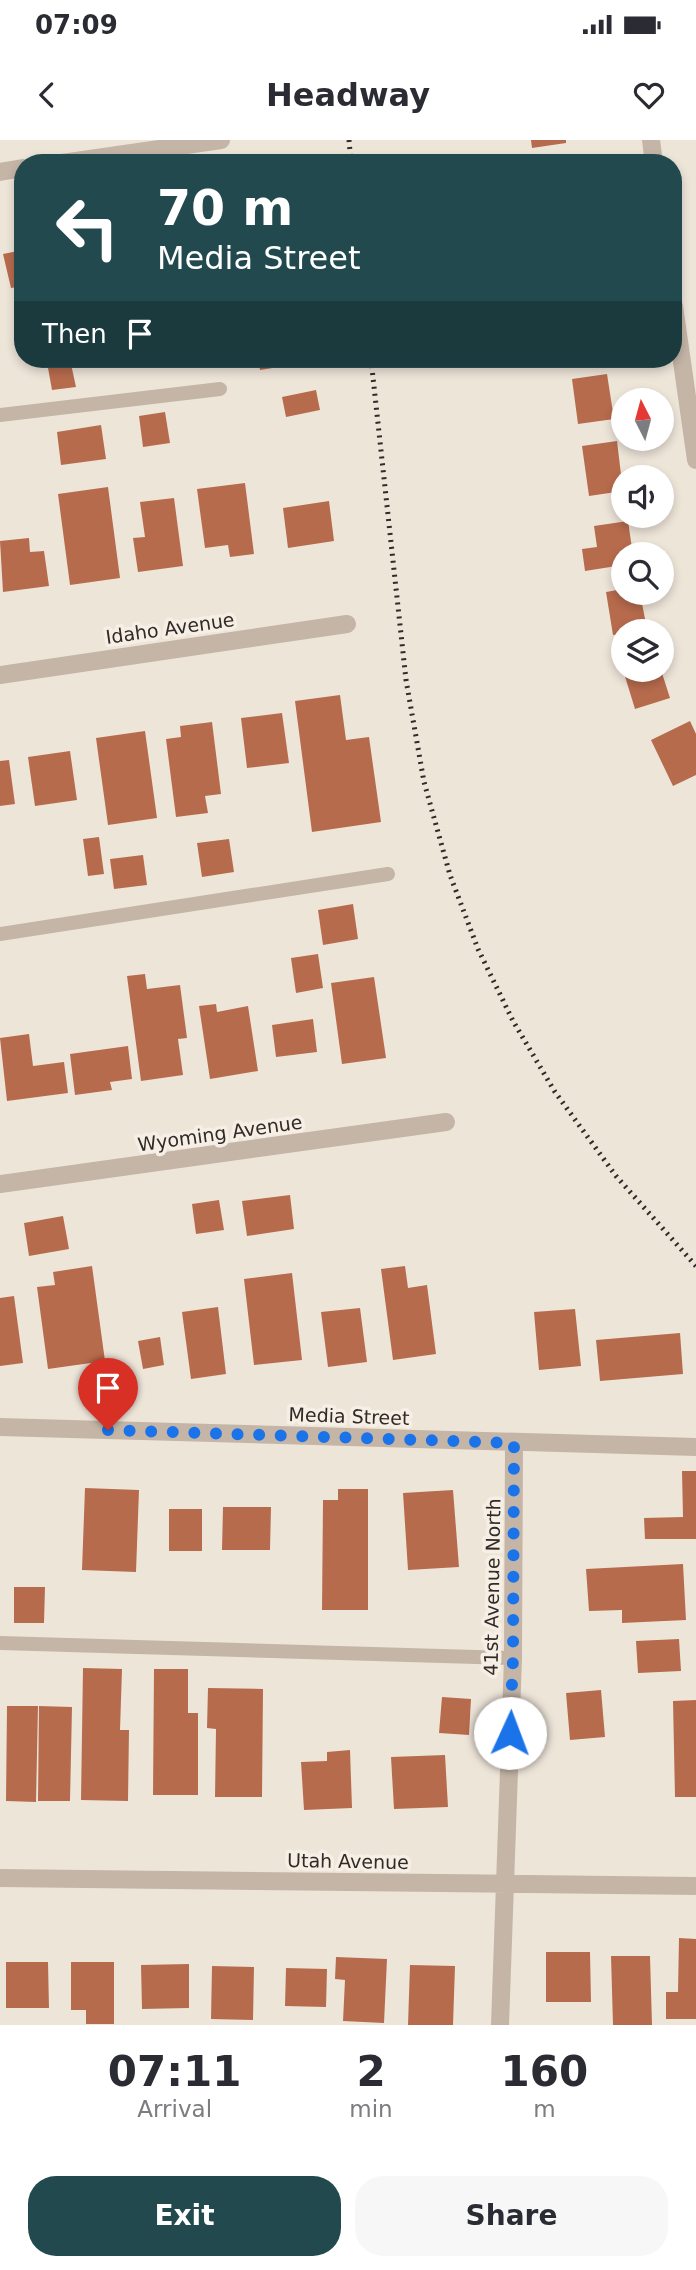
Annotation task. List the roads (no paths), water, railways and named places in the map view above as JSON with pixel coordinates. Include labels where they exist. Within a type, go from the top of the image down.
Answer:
[{"type":"street","points":[[124,154],[221,140]]},
{"type":"street","points":[[682,362],[696,460]]},
{"type":"street","name":"Idaho Avenue","points":[[0,675],[347,624]]},
{"type":"street","name":"Wyoming Avenue","points":[[0,1184],[446,1122]]},
{"type":"street","name":"Media Street","points":[[0,1427],[696,1447]]},
{"type":"street","name":"41st Avenue North","points":[[500,2025],[513,1658],[514,1443]]},
{"type":"street","name":"Utah Avenue","points":[[0,1878],[696,1886]]},
{"type":"lane","points":[[0,415],[220,389]]},
{"type":"lane","points":[[0,934],[388,874]]},
{"type":"lane","points":[[0,1643],[513,1658]]},
{"type":"railway","points":[[349,140],[350,154]]},
{"type":"railway","points":[[372,368],[406,680],[424,782],[450,875],[478,949],[513,1021],[555,1092],[616,1176],[696,1266]]}]
